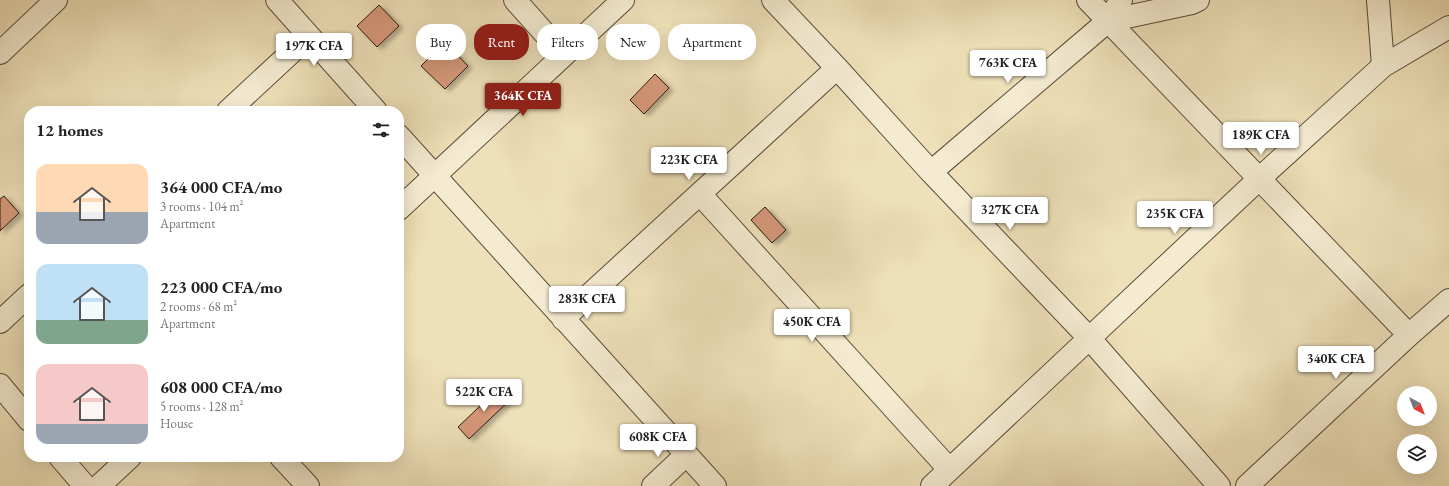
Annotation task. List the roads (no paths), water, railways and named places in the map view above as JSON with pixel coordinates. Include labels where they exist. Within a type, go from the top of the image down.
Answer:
[{"type":"street","points":[[1,50],[56,0]]},
{"type":"street","points":[[277,0],[372,106]]},
{"type":"street","points":[[515,0],[537,25]]},
{"type":"street","points":[[597,24],[623,0]]},
{"type":"street","points":[[774,0],[931,172],[1090,338],[1220,486]]},
{"type":"street","points":[[1088,0],[1409,335]]},
{"type":"street","points":[[931,172],[1108,21],[1121,0]]},
{"type":"street","points":[[1108,21],[1192,3],[1198,0]]},
{"type":"street","points":[[1378,0],[1383,66]]},
{"type":"street","points":[[932,486],[1259,179],[1383,66],[1449,27]]},
{"type":"street","points":[[233,106],[309,36]]},
{"type":"street","points":[[404,203],[559,60]]},
{"type":"street","points":[[563,319],[837,68]]},
{"type":"street","points":[[404,142],[715,486]]},
{"type":"street","points":[[700,194],[949,469]]},
{"type":"street","points":[[0,322],[24,300]]},
{"type":"street","points":[[1247,486],[1409,335],[1449,300]]},
{"type":"street","points":[[0,386],[24,414]]},
{"type":"street","points":[[653,486],[686,455]]},
{"type":"street","points":[[64,462],[85,486]]},
{"type":"street","points":[[99,486],[125,462]]},
{"type":"street","points":[[286,462],[308,486]]}]
